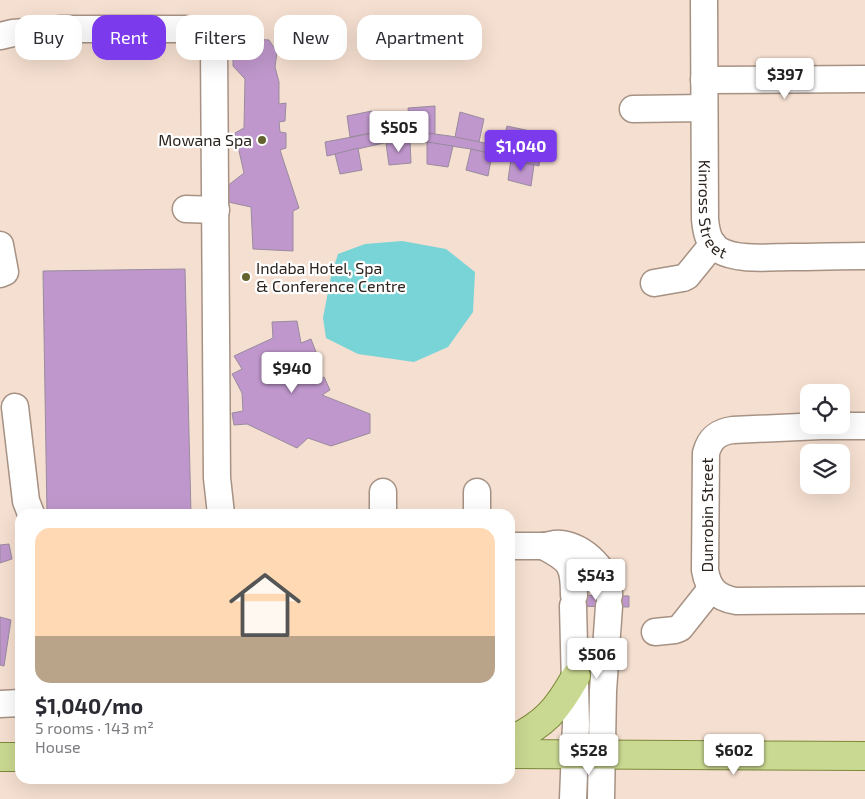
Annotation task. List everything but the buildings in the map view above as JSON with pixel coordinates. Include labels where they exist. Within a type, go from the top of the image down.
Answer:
[{"type":"main road","points":[[515,738],[530,731],[553,712],[576,676]]},
{"type":"main road","points":[[515,754],[865,756]]},
{"type":"main road","points":[[0,757],[15,757]]},
{"type":"street","name":"Kinross Street","points":[[704,0],[705,219],[707,233],[713,244],[717,250],[754,257],[865,256]]},
{"type":"street","points":[[0,36],[13,33],[62,30],[185,29],[198,30],[210,37],[214,46],[215,72],[216,210],[214,279],[217,478],[220,509]]},
{"type":"street","points":[[704,80],[865,79]]},
{"type":"street","points":[[633,108],[704,108]]},
{"type":"street","points":[[186,209],[216,210]]},
{"type":"street","points":[[654,283],[687,276],[713,244]]},
{"type":"street","points":[[0,245],[5,272],[0,274]]},
{"type":"street","points":[[15,407],[21,446],[25,494],[30,509]]},
{"type":"street","name":"Dunrobin Street","points":[[865,426],[733,430],[723,432],[714,437],[706,453],[705,570],[706,579],[711,589],[725,599],[865,600]]},
{"type":"street","points":[[515,546],[560,544],[575,548],[592,560],[602,573],[609,590],[603,690],[601,799]]},
{"type":"street","points":[[543,546],[560,554],[573,571],[576,676],[573,799]]},
{"type":"street","points":[[655,632],[680,628],[711,589]]},
{"type":"street","points":[[0,704],[15,703]]},
{"type":"water","points":[[402,241],[446,249],[475,272],[473,312],[448,347],[414,362],[358,354],[326,338],[323,318],[331,276],[338,254],[365,244]]},
{"type":"place","name":"Mowana Spa","points":[[262,140]]},
{"type":"place","name":"Indaba Hotel, Spa & Conference Centre","points":[[246,277]]}]
